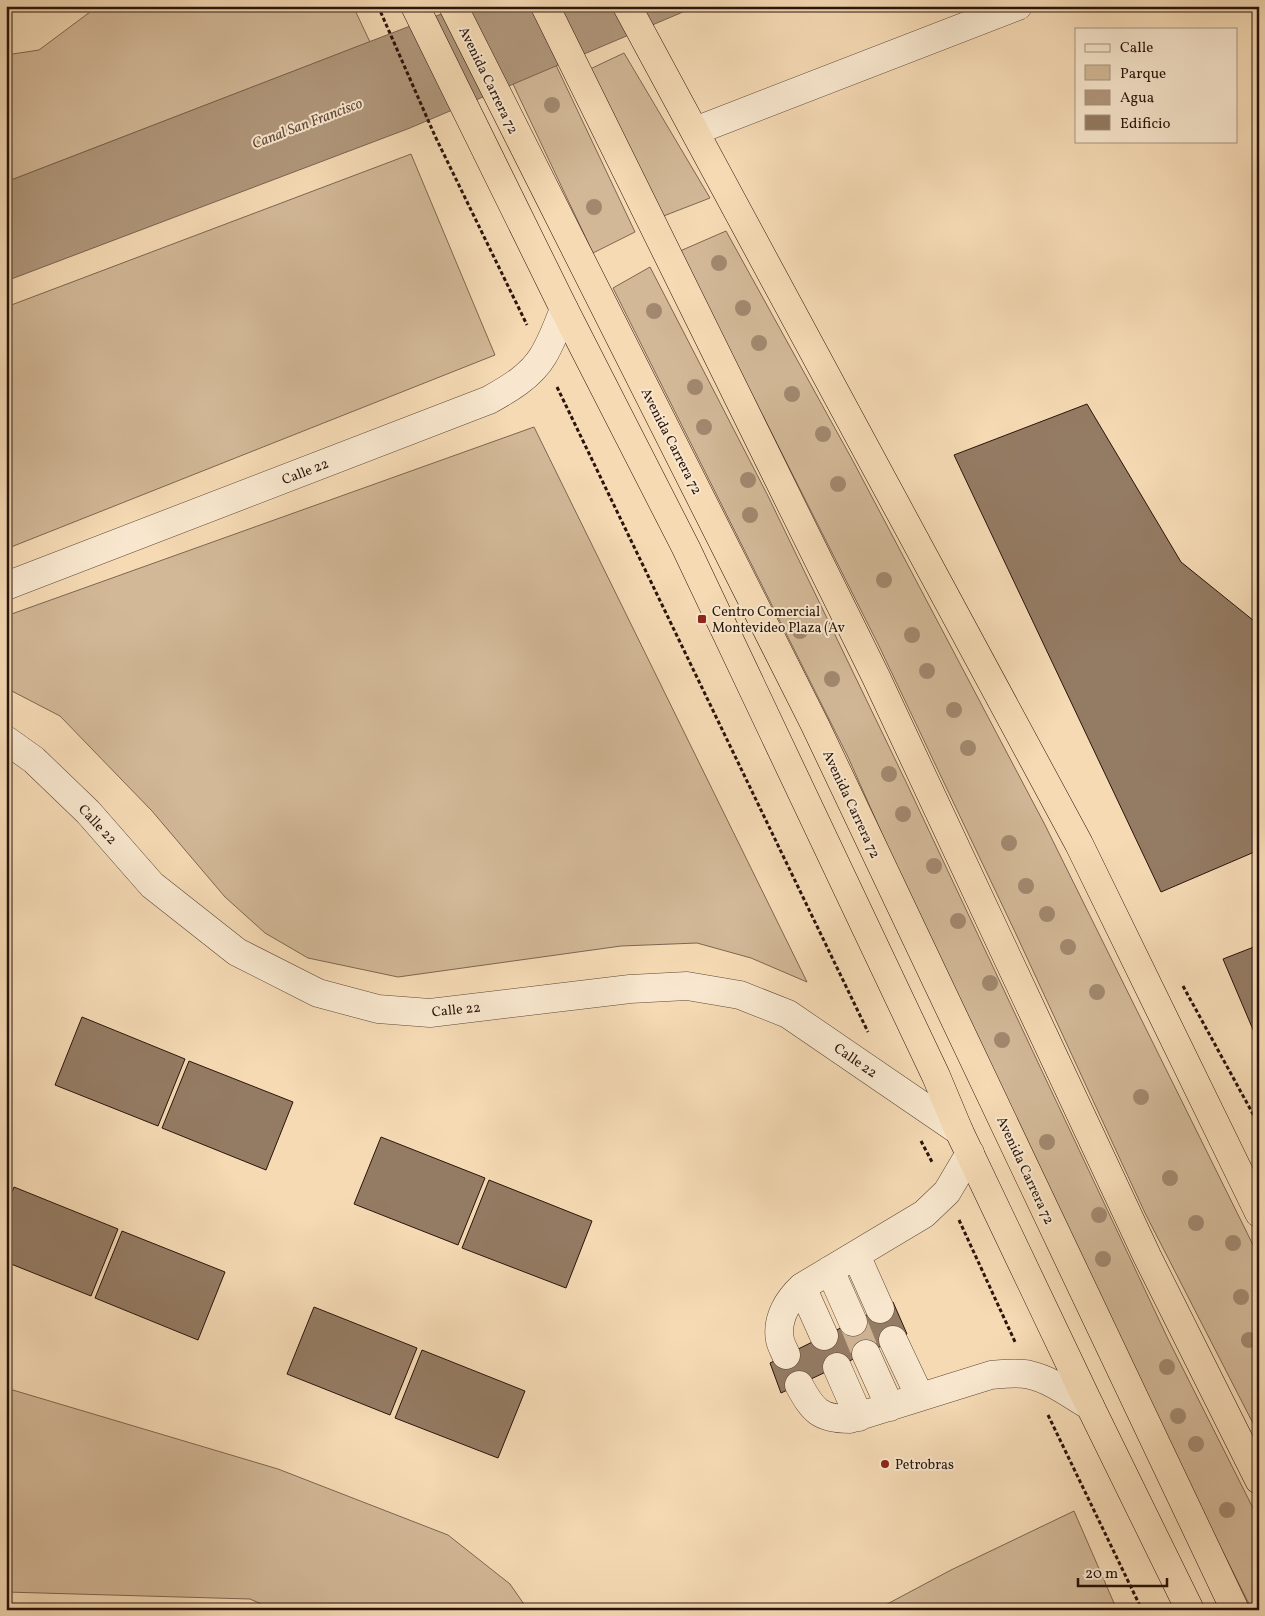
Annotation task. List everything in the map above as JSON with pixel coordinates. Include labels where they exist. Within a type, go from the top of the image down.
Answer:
[{"type":"highway","points":[[415,6],[564,310],[686,548],[1090,1406],[1190,1610]]},
{"type":"highway","name":"Avenida Carrera 72","points":[[453,6],[819,734],[1235,1610]]},
{"type":"highway","points":[[545,6],[876,677],[1147,1256],[1259,1480]]},
{"type":"highway","points":[[627,6],[1079,844],[1259,1213]]},
{"type":"highway","points":[[725,633],[735,564]]},
{"type":"street","points":[[695,131],[1018,6]]},
{"type":"street","name":"Calle 22","points":[[6,586],[489,400],[509,389],[531,371],[542,358],[564,310]]},
{"type":"street","name":"Calle 22","points":[[6,740],[34,760],[88,812],[152,885],[238,952],[318,993],[378,1009],[430,1013],[630,989],[687,986],[740,995],[788,1014],[965,1142]]},
{"type":"street","points":[[786,1355],[780,1340],[780,1324],[784,1309],[791,1298],[802,1287],[924,1214],[947,1192],[965,1142]]},
{"type":"street","points":[[856,1255],[880,1309]]},
{"type":"street","points":[[830,1270],[853,1322]]},
{"type":"street","points":[[802,1287],[824,1336]]},
{"type":"street","points":[[893,1340],[920,1397]]},
{"type":"street","points":[[866,1354],[890,1407]]},
{"type":"street","points":[[837,1367],[859,1417]]},
{"type":"street","points":[[799,1385],[814,1410],[823,1416],[835,1419],[859,1417],[991,1375],[1005,1374],[1030,1375],[1050,1382],[1090,1406]]},
{"type":"path","points":[[379,8],[435,136],[869,1034]]},
{"type":"path","points":[[1201,1018],[1259,1125]]},
{"type":"path","points":[[920,1140],[947,1192],[1030,1375],[1142,1610]]},
{"type":"green space","points":[[98,6],[353,6],[370,42],[6,182],[6,55],[39,50]]},
{"type":"green space","points":[[476,6],[528,6],[635,232],[593,253]]},
{"type":"green space","points":[[624,53],[710,198],[661,217],[588,70]]},
{"type":"green space","points":[[411,154],[495,355],[6,549],[6,307]]},
{"type":"green space","points":[[726,231],[853,461],[1045,825],[1259,1257],[1259,1435],[1145,1213],[1016,934],[879,646],[680,251]]},
{"type":"green space","points":[[650,267],[768,496],[907,784],[1168,1339],[1259,1520],[1259,1610],[1252,1610],[1024,1154],[848,757],[613,288]]},
{"type":"green space","points":[[534,427],[807,982],[751,958],[697,943],[621,946],[398,977],[308,958],[265,933],[225,897],[152,811],[60,716],[6,688],[6,616]]},
{"type":"green space","points":[[6,1388],[278,1469],[448,1535],[510,1584],[528,1610],[275,1610],[250,1599],[6,1592]]},
{"type":"green space","points":[[1074,1511],[1117,1610],[876,1610],[951,1570]]},
{"type":"water","name":"Canal San Francisco","points":[[462,6],[697,6],[410,128],[6,281],[6,182]]},
{"type":"building","points":[[1087,404],[1181,562],[1259,625],[1259,850],[1161,892],[954,455]]},
{"type":"building","points":[[1259,945],[1259,1038],[1257,1039],[1223,959]]},
{"type":"building","points":[[82,1017],[185,1059],[158,1126],[55,1085]]},
{"type":"building","points":[[189,1061],[293,1102],[266,1170],[162,1128]]},
{"type":"building","points":[[381,1137],[485,1178],[458,1245],[354,1204]]},
{"type":"building","points":[[489,1180],[592,1221],[566,1288],[462,1248]]},
{"type":"building","points":[[14,1187],[118,1229],[91,1296],[6,1262],[6,1207]]},
{"type":"building","points":[[122,1231],[225,1272],[198,1340],[95,1298]]},
{"type":"building","points":[[893,1302],[907,1334],[781,1393],[770,1363]]},
{"type":"building","points":[[314,1307],[417,1348],[390,1415],[287,1374]]},
{"type":"building","points":[[422,1350],[525,1391],[498,1458],[395,1418]]},
{"type":"tunnel","points":[[853,1322],[866,1354]]},
{"type":"place","name":"Centro Comercial Montevideo Plaza (Av","points":[[702,619]]},
{"type":"place","name":"Petrobras","points":[[885,1464]]}]
